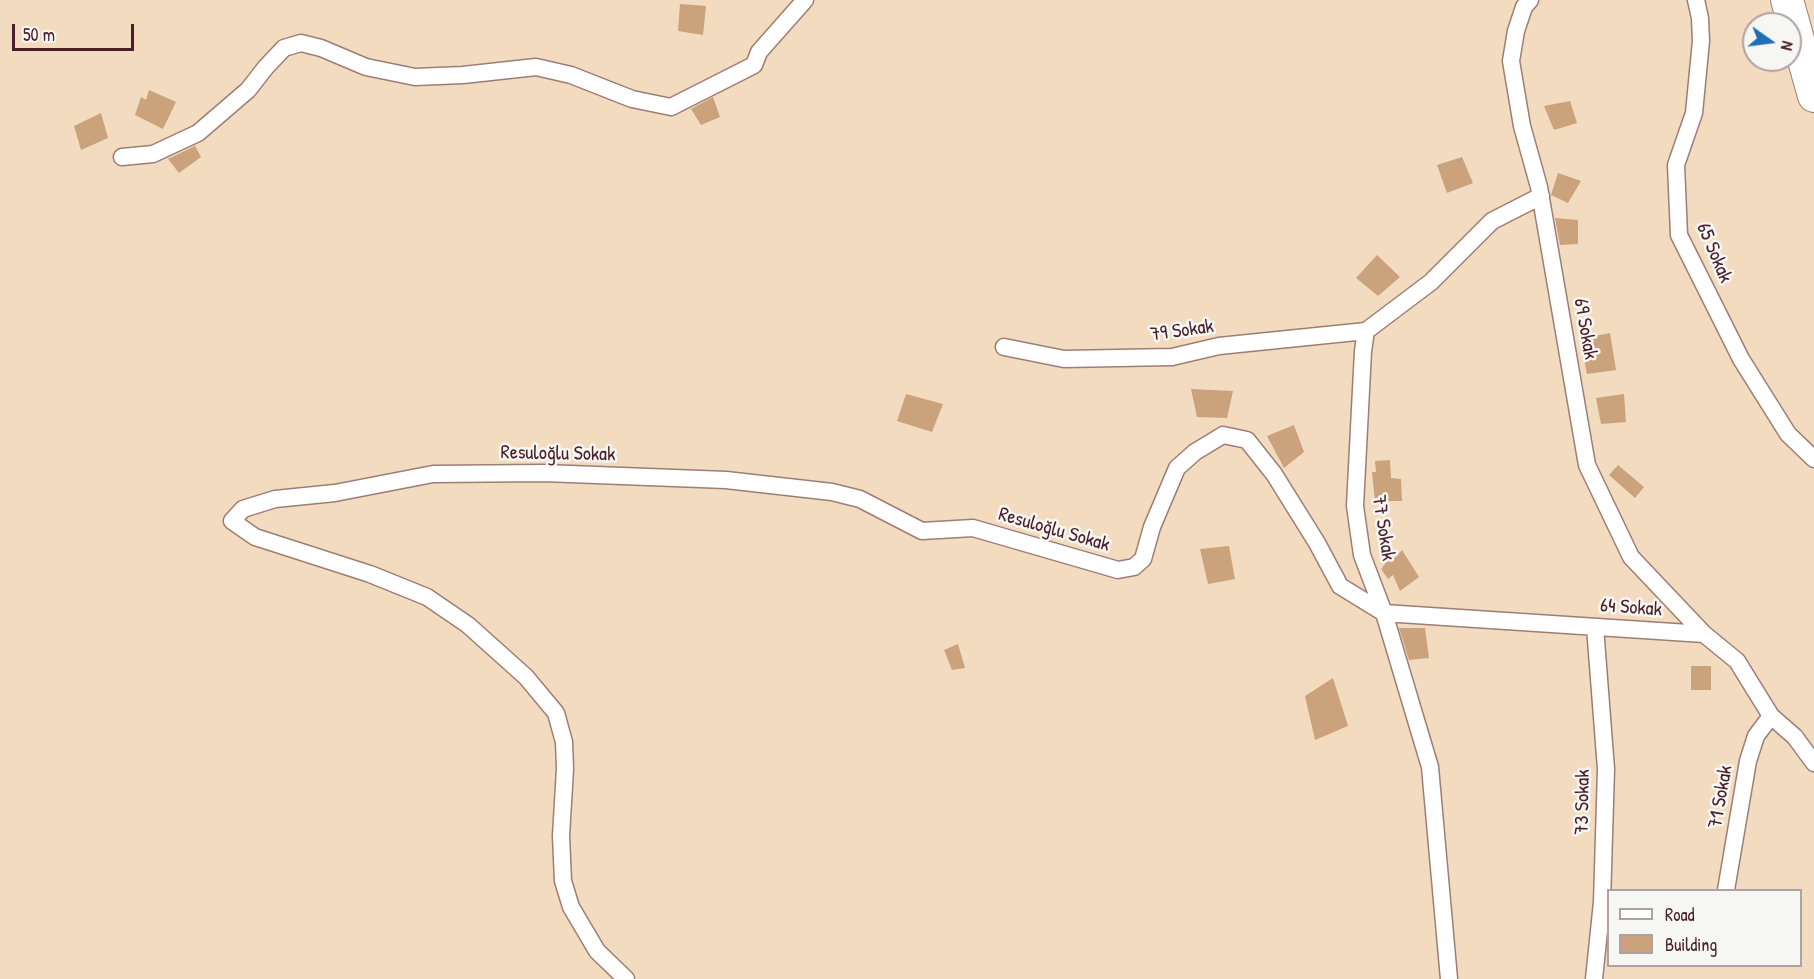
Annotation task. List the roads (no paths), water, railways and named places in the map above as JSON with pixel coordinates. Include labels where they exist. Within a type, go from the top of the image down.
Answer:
[{"type":"highway","points":[[1787,0],[1814,96]]},
{"type":"street","points":[[122,157],[153,154],[198,133],[248,90],[284,48],[301,43],[321,48],[366,67],[415,77],[463,75],[536,67],[571,75],[632,99],[671,107],[754,66],[759,52],[806,0]]},
{"type":"street","name":"69 Sokak","points":[[1530,0],[1524,7],[1516,31],[1511,61],[1522,126],[1541,196],[1587,465],[1631,557],[1704,634]]},
{"type":"street","name":"65 Sokak","points":[[1696,0],[1701,41],[1694,113],[1676,165],[1679,235],[1741,359],[1788,434],[1814,459]]},
{"type":"street","points":[[1366,330],[1431,282],[1492,221],[1541,196]]},
{"type":"street","name":"79 Sokak","points":[[1004,347],[1064,359],[1172,357],[1219,346],[1366,330]]},
{"type":"street","name":"77 Sokak","points":[[1366,330],[1355,506],[1362,555],[1384,612],[1430,766],[1449,979]]},
{"type":"street","name":"Resuloğlu Sokak","points":[[626,979],[597,951],[571,907],[563,881],[561,836],[565,769],[564,742],[555,713],[526,677],[468,625],[427,597],[370,574],[255,537],[232,521],[243,509],[275,499],[335,493],[433,474],[544,473],[726,480],[832,492],[861,499],[922,531],[973,528],[1118,570],[1134,567],[1143,559],[1152,527],[1177,468],[1195,452],[1223,435],[1247,440],[1274,474],[1317,543],[1340,586],[1384,612]]},
{"type":"street","name":"64 Sokak","points":[[1384,612],[1704,634]]},
{"type":"street","name":"73 Sokak","points":[[1594,979],[1605,902],[1606,769],[1595,627]]},
{"type":"street","points":[[1704,634],[1737,661],[1771,716],[1795,737],[1814,763]]},
{"type":"street","name":"71 Sokak","points":[[1726,889],[1748,761],[1756,736],[1771,716]]}]
